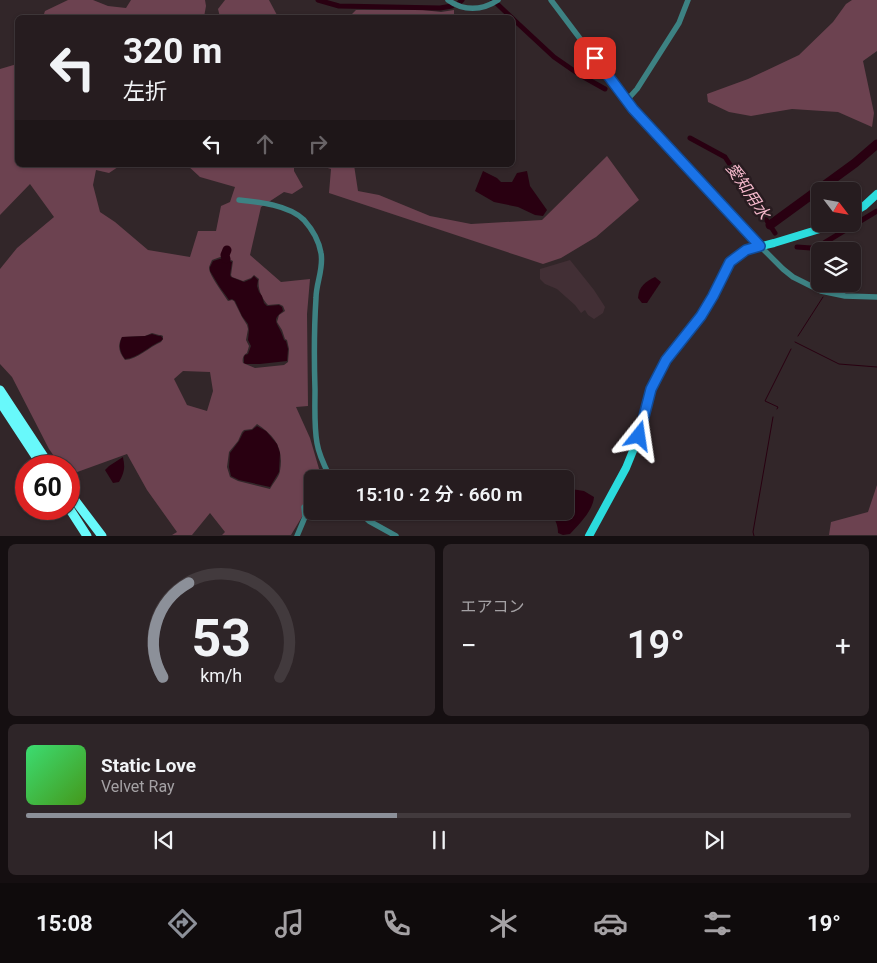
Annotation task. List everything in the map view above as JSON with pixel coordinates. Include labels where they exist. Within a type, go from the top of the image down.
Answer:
[{"type":"highway","points":[[0,390],[43,455]]},
{"type":"highway","points":[[0,402],[35,455]]},
{"type":"highway","points":[[80,507],[102,536]]},
{"type":"highway","points":[[80,513],[95,536]]},
{"type":"highway","points":[[77,520],[87,536]]},
{"type":"main road","points":[[861,208],[877,194]]},
{"type":"main road","points":[[589,536],[626,468],[639,436],[651,389],[666,360],[701,316],[730,262],[746,250],[811,232]]},
{"type":"street","points":[[448,0],[460,7],[473,9],[496,2]]},
{"type":"street","points":[[551,0],[633,109],[783,269],[793,277],[821,291],[845,296],[877,297]]},
{"type":"street","points":[[627,100],[679,23],[688,0]]},
{"type":"street","points":[[239,200],[270,204],[293,212],[303,219],[316,236],[322,254],[315,312],[315,419],[317,444],[326,470]]},
{"type":"street","points":[[297,536],[304,519]]},
{"type":"street","points":[[368,520],[396,536]]},
{"type":"shaded area","points":[[68,0],[93,0],[108,6],[126,8],[131,0],[205,0],[206,6],[204,15],[44,15],[45,11]]},
{"type":"shaded area","points":[[225,0],[269,0],[277,15],[220,15],[218,9]]},
{"type":"shaded area","points":[[852,0],[877,0],[877,51],[863,61],[874,113],[872,127],[838,112],[792,109],[751,116],[729,112],[708,102],[707,94],[748,79],[799,55],[833,22],[846,4]]},
{"type":"shaded area","points":[[356,10],[423,10],[441,12],[454,10],[454,15],[351,15]]},
{"type":"shaded area","points":[[15,65],[15,167],[118,167],[109,173],[96,170],[93,185],[100,212],[148,250],[190,257],[198,231],[216,231],[221,206],[230,202],[235,187],[200,177],[189,167],[294,167],[294,171],[303,187],[292,194],[284,192],[261,207],[250,255],[281,282],[310,279],[307,314],[308,406],[296,407],[310,438],[319,470],[304,470],[304,513],[291,535],[222,535],[225,532],[210,513],[192,535],[172,535],[177,532],[147,490],[127,454],[80,471],[80,455],[53,455],[12,377],[0,364],[0,269],[17,248],[54,217],[30,184],[0,215],[0,69]],"holes":[[[223,256],[233,261],[232,277],[243,281],[254,275],[259,279],[260,293],[268,305],[279,304],[283,306],[285,311],[279,315],[277,322],[287,340],[289,349],[288,362],[284,365],[255,368],[243,363],[243,357],[247,353],[249,346],[246,340],[247,325],[234,301],[228,301],[217,285],[209,268],[212,260]],[[152,333],[163,336],[161,342],[139,355],[125,360],[121,354],[119,349],[122,337],[145,336]],[[183,371],[210,372],[213,391],[207,411],[187,405],[174,379]],[[257,424],[277,443],[281,456],[280,471],[270,489],[238,481],[230,477],[227,467],[229,452],[238,441],[242,432],[252,429]]]},
{"type":"shaded area","points":[[607,156],[639,200],[596,237],[561,258],[543,264],[329,193],[331,169],[324,167],[354,167],[358,191],[379,195],[430,216],[471,224],[542,220]]},
{"type":"shaded area","points":[[483,171],[501,182],[512,182],[517,173],[527,171],[530,186],[547,210],[543,216],[535,215],[518,207],[494,202],[475,191]]},
{"type":"shaded area","points":[[223,258],[232,262],[231,277],[244,282],[254,276],[258,280],[257,286],[264,303],[267,306],[279,305],[282,307],[283,311],[276,321],[286,341],[288,349],[287,361],[260,364],[244,363],[244,357],[248,354],[251,346],[248,340],[248,324],[235,301],[229,300],[210,271],[213,261]]},
{"type":"shaded area","points":[[570,260],[605,307],[603,313],[594,319],[585,310],[581,313],[557,289],[545,284],[540,279],[540,269]]},
{"type":"shaded area","points":[[655,277],[661,282],[647,303],[642,303],[638,298],[641,287]]},
{"type":"shaded area","points":[[152,334],[161,336],[163,339],[139,354],[125,359],[120,349],[122,337]]},
{"type":"shaded area","points":[[257,426],[266,431],[277,444],[280,453],[279,472],[270,487],[239,480],[231,476],[229,467],[230,453],[243,433]]},
{"type":"shaded area","points":[[123,457],[124,471],[119,482],[113,483],[105,470]]},
{"type":"shaded area","points":[[877,485],[877,535],[829,535],[831,522],[868,512]]},
{"type":"shaded area","points":[[574,489],[584,491],[594,497],[588,512],[570,534],[563,535],[558,533],[555,520],[574,520]]},
{"type":"waterway","points":[[318,0],[339,6],[440,8],[452,6]]},
{"type":"waterway","points":[[459,3],[462,0]]},
{"type":"waterway","name":"愛知用水","points":[[493,0],[509,15]]},
{"type":"waterway","name":"愛知用水","points":[[515,21],[554,57],[605,89]]},
{"type":"waterway","name":"愛知用水","points":[[690,138],[725,157],[775,233]]},
{"type":"waterway","points":[[770,225],[855,163],[877,144]]},
{"type":"waterway","name":"愛知用水","points":[[797,247],[811,248],[824,243],[877,211]]},
{"type":"waterway","points":[[226,259],[227,250]]},
{"type":"waterway","points":[[798,336],[823,297]]},
{"type":"waterway","points":[[795,342],[839,364],[877,367]]},
{"type":"waterway","points":[[777,409],[778,407],[765,401],[791,349]]},
{"type":"waterway","points":[[754,536],[753,532],[773,417]]},
{"type":"route","points":[[595,58],[633,109],[760,246],[746,250],[730,262],[701,316],[666,360],[651,389],[639,436]]}]
